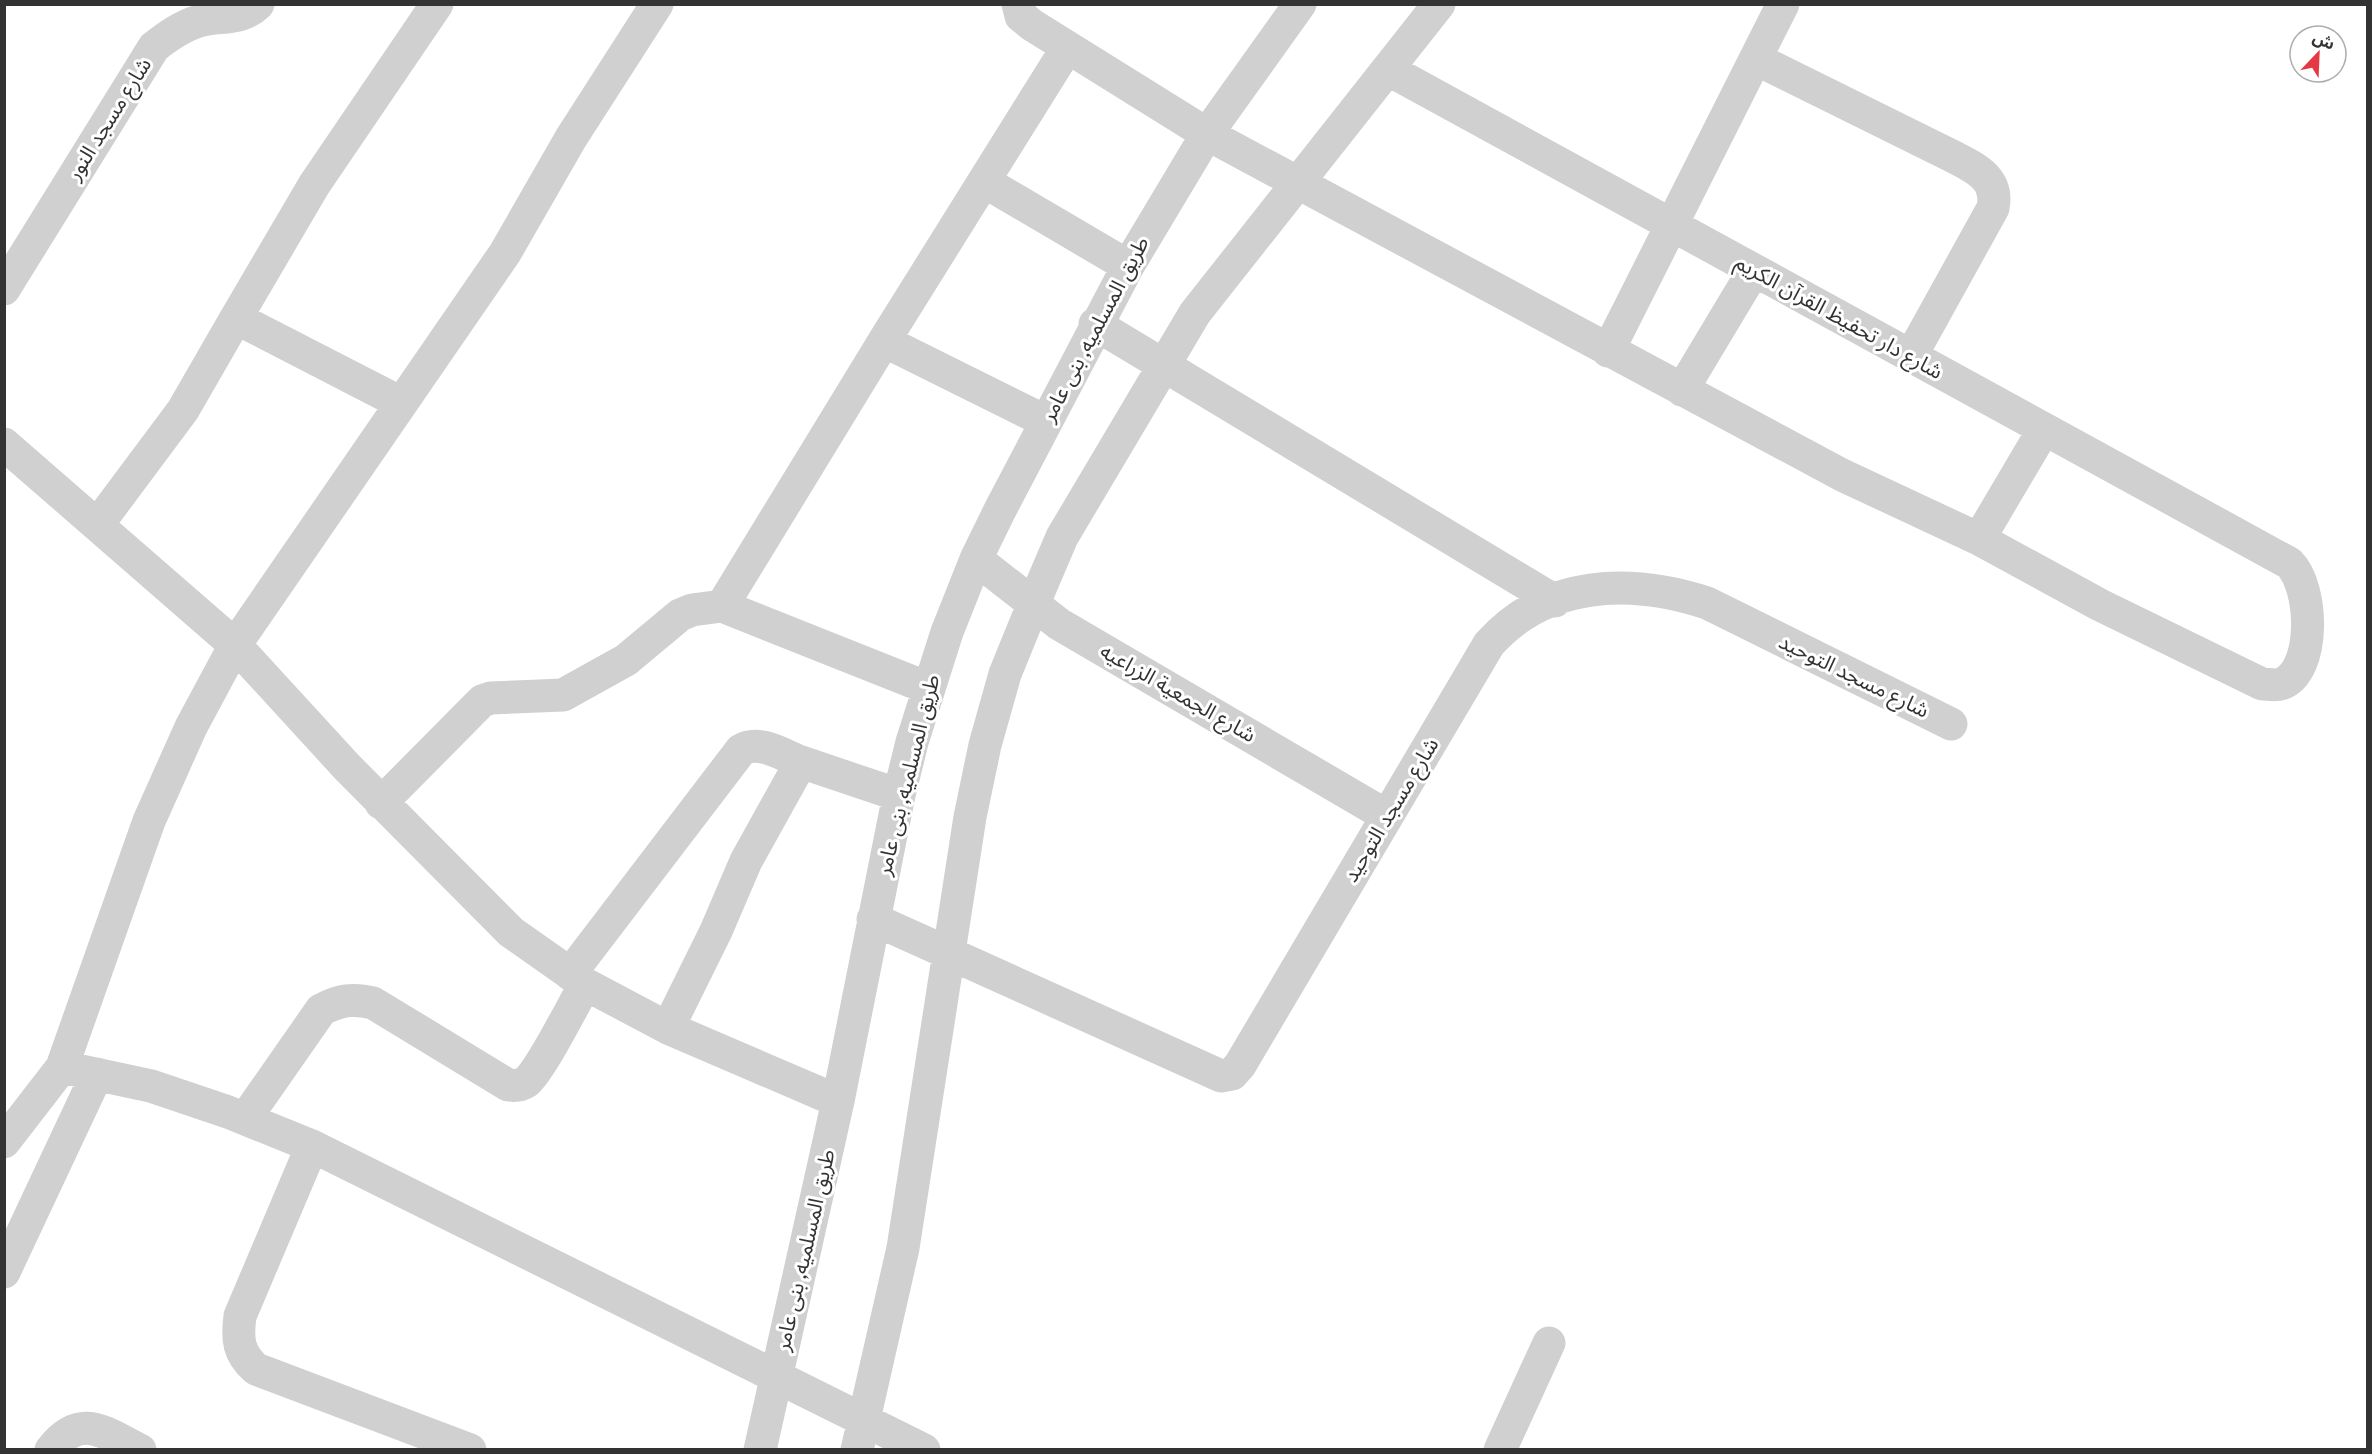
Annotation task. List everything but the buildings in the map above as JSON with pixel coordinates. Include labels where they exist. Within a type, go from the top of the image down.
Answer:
[{"type":"street","name":"شارع مسجد النور","points":[[4,289],[154,47],[175,30],[200,20],[240,15],[258,4]]},
{"type":"street","points":[[98,524],[183,410],[315,186],[437,4]]},
{"type":"street","points":[[4,1142],[62,1066],[149,821],[191,727],[235,645],[505,253],[571,138],[657,4]]},
{"type":"street","points":[[1018,4],[1021,16],[1067,48],[1208,134],[1842,475],[1979,539],[2044,429]]},
{"type":"street","name":"طريق المسلميه, بنى عامر","points":[[760,1449],[838,1101],[899,795],[928,688],[947,632],[976,559],[1095,324],[1208,134],[1300,4]]},
{"type":"street","points":[[861,1434],[903,1248],[970,817],[985,745],[1005,674],[1062,537],[1196,313],[1439,4]]},
{"type":"street","points":[[1608,351],[1784,4]]},
{"type":"street","points":[[722,606],[1067,48]]},
{"type":"street","points":[[1756,59],[1979,170],[1990,181],[1995,196],[1993,208],[1911,356]]},
{"type":"street","name":"شارع دار تحفيظ القرآن الكريم","points":[[1389,70],[2289,563],[2298,571],[2308,605],[2304,648],[2296,670],[2287,680],[2279,684],[2262,684],[2100,605],[1979,539]]},
{"type":"street","points":[[985,182],[1128,266]]},
{"type":"street","points":[[1682,390],[1754,270]]},
{"type":"street","points":[[236,318],[401,403]]},
{"type":"street","points":[[1095,324],[1555,601]]},
{"type":"street","points":[[884,341],[1046,421]]},
{"type":"street","points":[[4,444],[235,645],[381,803],[511,932],[577,979],[668,1028],[838,1101]]},
{"type":"street","name":"شارع الجمعية الزراعيه","points":[[976,559],[1059,624],[1387,816]]},
{"type":"street","name":"شارع مسجد التوحيد","points":[[873,919],[1209,1073],[1221,1076],[1232,1074],[1240,1065],[1489,644],[1507,623],[1522,614],[1592,589],[1631,586],[1670,591],[1707,603],[1951,723]]},
{"type":"street","points":[[381,803],[482,701],[491,698],[563,695],[626,660],[680,615],[692,610],[722,606],[928,688]]},
{"type":"street","points":[[245,1119],[321,1010],[335,1002],[358,1000],[373,1003],[508,1085],[518,1086],[527,1081],[539,1064],[577,979],[741,750],[753,745],[761,746],[899,795]]},
{"type":"street","points":[[668,1028],[716,931],[746,861],[801,762]]},
{"type":"street","points":[[62,1066],[151,1086],[245,1119],[312,1146],[777,1376],[861,1434],[924,1449]]},
{"type":"street","points":[[4,1272],[97,1074]]},
{"type":"street","points":[[312,1146],[240,1316],[237,1338],[245,1359],[256,1369],[470,1449]]},
{"type":"street","points":[[1500,1449],[1549,1343]]},
{"type":"street","points":[[51,1449],[67,1432],[87,1427],[140,1449]]}]
